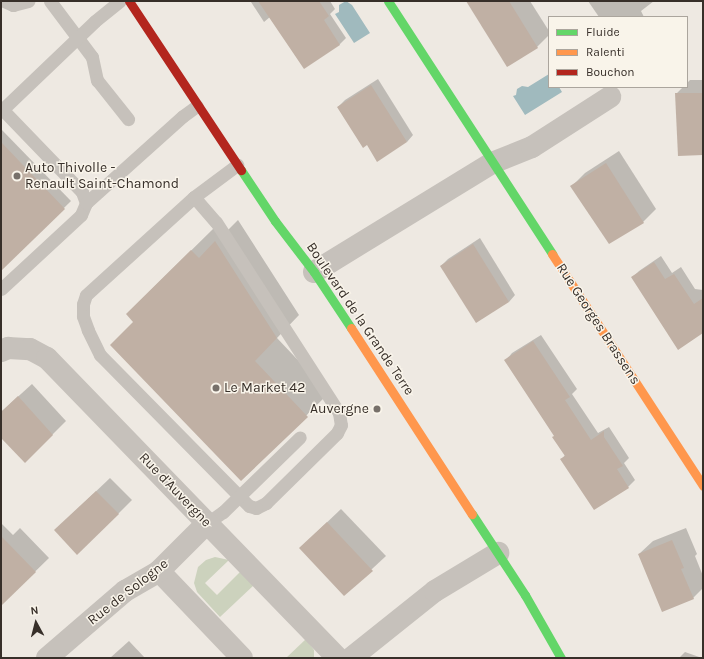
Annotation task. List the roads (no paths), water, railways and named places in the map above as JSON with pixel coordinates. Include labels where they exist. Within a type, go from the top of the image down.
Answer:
[{"type":"street","name":"Boulevard de la Grande Terre","points":[[129,1],[197,106],[275,221],[314,272],[525,595],[561,658]]},
{"type":"street","name":"Rue Georges Brassens","points":[[388,1],[703,486]]},
{"type":"street","points":[[314,272],[492,163],[532,148],[610,97]]},
{"type":"street","name":"Rue d'Auvergne","points":[[1,351],[8,348],[30,349],[47,358],[338,658]]},
{"type":"street","name":"Rue de Sologne","points":[[47,658],[125,591],[159,571],[207,523]]},
{"type":"street","points":[[351,658],[435,591],[498,553]]},
{"type":"street","points":[[159,571],[242,658]]},
{"type":"lane","points":[[4,1],[13,5],[28,1]]},
{"type":"lane","points":[[50,1],[92,57],[97,80],[128,119]]},
{"type":"lane","points":[[86,203],[82,192],[2,108],[78,37],[120,1]]},
{"type":"lane","points":[[1,289],[81,215],[86,203],[182,116],[197,106]]},
{"type":"lane","points":[[194,197],[216,222],[339,414],[341,425],[337,434],[266,503],[256,508],[249,506],[100,355],[88,330],[84,316],[83,304],[86,295],[194,197],[237,165]]},
{"type":"lane","points":[[207,523],[216,518],[240,496],[300,437]]},
{"type":"water","points":[[346,1],[352,5],[370,33],[354,43],[335,14],[339,12],[339,5]]},
{"type":"water","points":[[548,75],[548,88],[560,88],[562,92],[525,115],[513,96],[516,95],[517,89],[522,86],[528,87]]},
{"type":"place","name":"Auto Thivolle - Renault Saint-Chamond","points":[[17,176]]},
{"type":"place","name":"Le Market 42","points":[[216,388]]},
{"type":"place","name":"Auvergne","points":[[377,409]]}]
